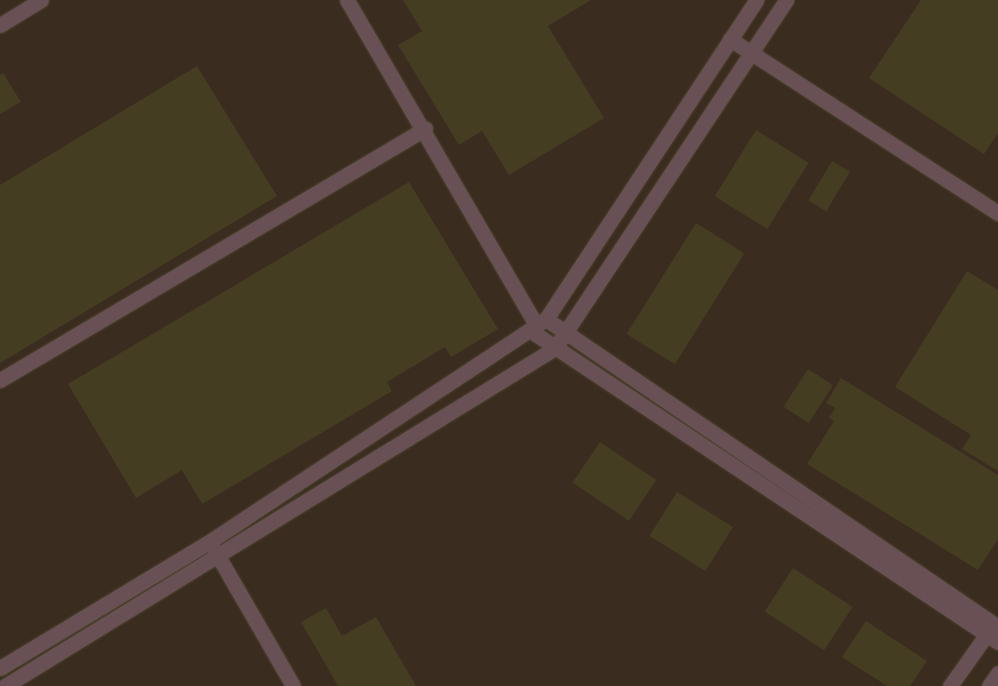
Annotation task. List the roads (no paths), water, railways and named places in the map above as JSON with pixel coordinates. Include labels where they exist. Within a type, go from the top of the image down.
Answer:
[{"type":"street","points":[[0,25],[41,0]]},
{"type":"street","points":[[347,0],[425,129],[538,325],[555,348],[994,632]]},
{"type":"street","points":[[0,668],[209,542],[538,325],[756,0]]},
{"type":"street","points":[[5,686],[219,557],[555,348],[569,334],[786,0]]},
{"type":"street","points":[[730,39],[998,213]]},
{"type":"street","points":[[0,380],[425,129]]},
{"type":"street","points":[[538,325],[569,334],[994,632]]},
{"type":"street","points":[[209,542],[293,686]]},
{"type":"street","points":[[950,686],[994,632]]},
{"type":"street","points":[[989,686],[998,673]]}]
